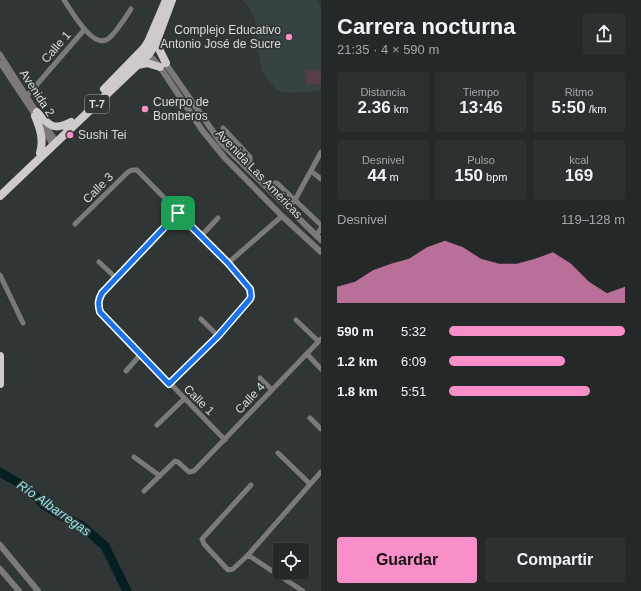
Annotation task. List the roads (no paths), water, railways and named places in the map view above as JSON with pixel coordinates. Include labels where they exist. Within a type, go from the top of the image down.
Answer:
[{"type":"highway","name":"T-7","points":[[1,195],[71,122],[135,59],[150,47],[166,0]]},
{"type":"highway","name":"T-7","points":[[1,195],[22,170],[138,65],[150,47],[172,0]]},
{"type":"highway","points":[[150,47],[163,66]]},
{"type":"highway","points":[[138,65],[147,63],[163,66]]},
{"type":"highway","points":[[36,114],[52,126],[60,127],[71,122]]},
{"type":"highway","points":[[36,114],[42,143],[40,153]]},
{"type":"highway","points":[[0,356],[0,384]]},
{"type":"street","points":[[64,0],[84,30],[100,41],[108,40],[125,20],[131,9]]},
{"type":"street","name":"Calle 1","points":[[27,96],[84,30]]},
{"type":"street","name":"Avenida Las Américas","points":[[150,47],[212,143],[282,216],[321,252]]},
{"type":"street","name":"Avenida 2","points":[[0,54],[27,96],[53,142]]},
{"type":"street","points":[[0,63],[36,114]]},
{"type":"street","name":"Avenida Las Américas","points":[[163,66],[221,143],[319,238]]},
{"type":"street","points":[[223,128],[250,157],[250,162],[246,166]]},
{"type":"street","points":[[288,208],[295,200],[321,152]]},
{"type":"street","name":"Calle 3","points":[[75,224],[128,172],[132,170],[137,170],[178,213]]},
{"type":"street","points":[[311,171],[321,179]]},
{"type":"street","points":[[263,183],[277,183],[321,224]]},
{"type":"street","points":[[169,384],[218,336],[251,296],[250,289],[228,263],[178,213]]},
{"type":"street","name":"Calle 1","points":[[178,213],[102,293],[98,305],[100,312],[225,440]]},
{"type":"street","points":[[228,263],[282,216]]},
{"type":"street","points":[[201,236],[218,218]]},
{"type":"street","points":[[319,238],[321,228]]},
{"type":"street","points":[[99,262],[116,278]]},
{"type":"street","points":[[0,275],[23,323]]},
{"type":"street","points":[[201,320],[218,336]]},
{"type":"street","points":[[296,320],[320,340]]},
{"type":"street","name":"Calle 4","points":[[160,476],[175,461],[189,472],[194,472],[320,340]]},
{"type":"street","points":[[126,371],[141,354]]},
{"type":"street","points":[[307,354],[321,369]]},
{"type":"street","points":[[260,378],[272,390]]},
{"type":"street","points":[[157,425],[184,399]]},
{"type":"street","points":[[310,418],[321,429]]},
{"type":"street","points":[[278,453],[310,484]]},
{"type":"street","points":[[134,457],[160,476],[144,491]]},
{"type":"street","points":[[251,485],[203,537],[202,540],[209,550],[228,570],[233,569],[248,555],[321,472]]},
{"type":"street","points":[[0,545],[38,591]]},
{"type":"street","points":[[248,555],[303,591]]},
{"type":"street","points":[[0,569],[19,591]]},
{"type":"waterway","name":"Río Albarregas","points":[[0,472],[27,488],[43,504],[58,514],[81,525],[105,546],[127,591]]},
{"type":"place","name":"Complejo Educativo Antonio José de Sucre","points":[[289,37]]},
{"type":"place","name":"Cuerpo de Bomberos","points":[[145,109]]},
{"type":"place","name":"Sushi Tei","points":[[70,135]]}]
